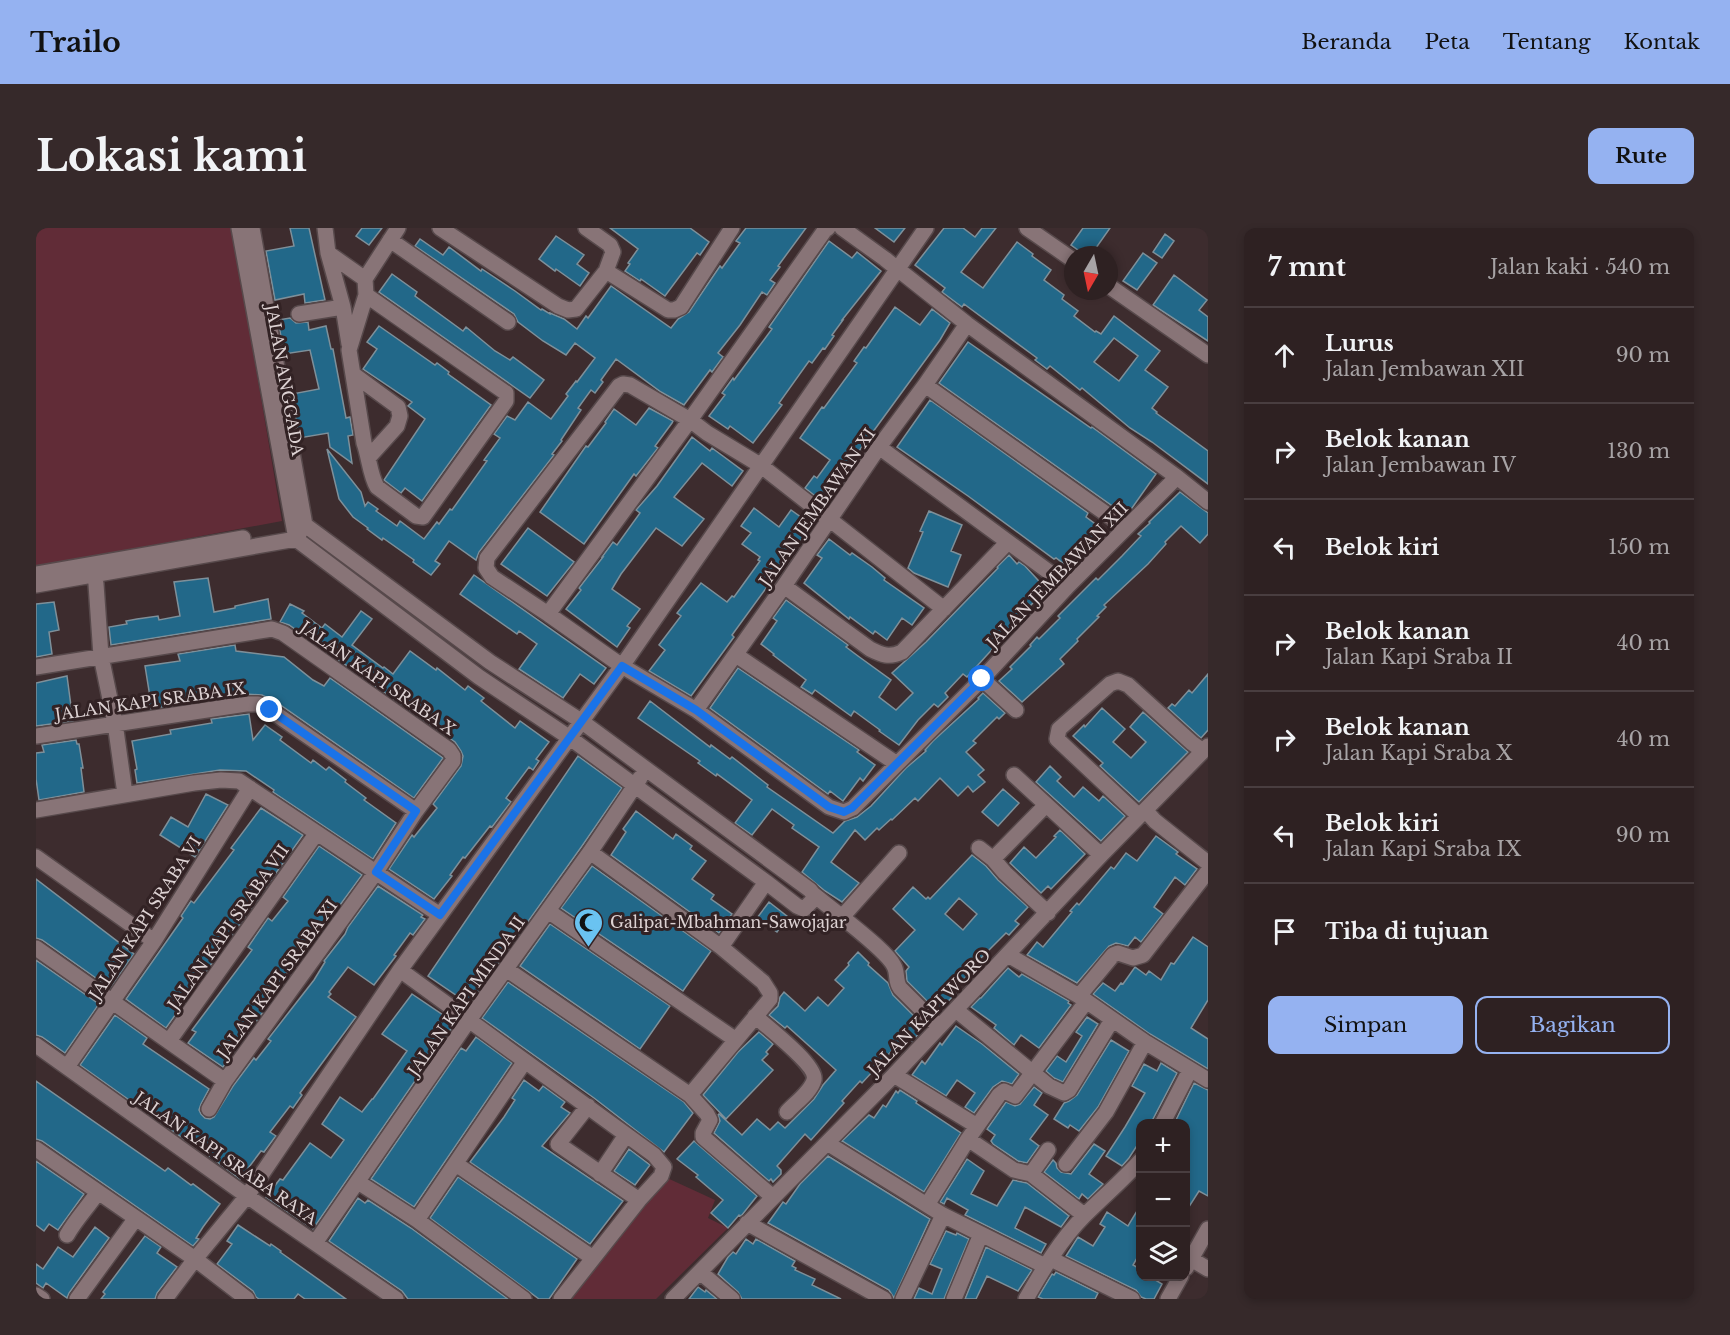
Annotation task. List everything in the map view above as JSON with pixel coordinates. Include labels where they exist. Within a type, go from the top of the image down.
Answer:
[{"type":"street","name":"JALAN ANGGADA","points":[[239,228],[298,531]]},
{"type":"street","name":"JALAN ANGGADA","points":[[252,228],[298,531]]},
{"type":"street","points":[[325,228],[328,253],[343,308],[364,443],[374,482],[377,487],[416,516],[423,517],[506,401],[506,393],[366,295]]},
{"type":"street","points":[[440,228],[558,306],[568,309],[576,309],[606,271],[613,252],[612,247],[586,228]]},
{"type":"street","points":[[548,614],[828,228]]},
{"type":"street","points":[[842,228],[967,324],[1178,477],[1208,502]]},
{"type":"street","points":[[165,1299],[247,1196],[400,970],[622,666],[926,228]]},
{"type":"street","points":[[1027,228],[1064,254]]},
{"type":"street","points":[[606,271],[669,310],[675,310],[681,307],[726,230]]},
{"type":"street","points":[[350,350],[366,295],[365,279],[394,234],[508,322]]},
{"type":"street","points":[[328,253],[365,279]]},
{"type":"street","points":[[1118,292],[1208,355]]},
{"type":"street","points":[[299,314],[343,308]]},
{"type":"street","name":"JALAN JEMBAWAN XI","points":[[696,710],[879,447],[926,386],[967,324]]},
{"type":"street","points":[[353,374],[398,407],[400,416],[397,426],[369,457]]},
{"type":"street","points":[[696,710],[622,666],[492,577],[486,568],[487,558],[619,386],[623,384],[630,385],[690,420],[760,465],[944,609]]},
{"type":"street","points":[[926,386],[1126,528]]},
{"type":"street","points":[[879,447],[1068,586]]},
{"type":"street","name":"JALAN JEMBAWAN XII","points":[[696,710],[829,807],[844,812],[852,808],[982,679],[1068,586],[1178,477]]},
{"type":"street","points":[[298,531],[479,677],[570,738],[801,909],[804,909],[814,899],[813,894]]},
{"type":"street","points":[[36,585],[93,569],[298,531],[581,721],[813,894],[890,960],[896,970],[897,984],[939,1027]]},
{"type":"street","points":[[784,586],[870,649],[885,657],[894,656],[902,652],[1008,542]]},
{"type":"street","points":[[36,574],[93,569]]},
{"type":"street","points":[[93,569],[102,656],[115,723],[125,794]]},
{"type":"street","name":"JALAN KAPI SRABA X","points":[[36,667],[261,629],[272,629],[283,633],[449,750],[453,756],[453,761],[416,811],[376,872]]},
{"type":"street","points":[[735,655],[897,764]]},
{"type":"street","points":[[479,677],[490,662]]},
{"type":"street","points":[[982,679],[1016,711]]},
{"type":"street","points":[[1205,749],[1192,743],[1128,685],[1118,681],[1110,684],[1059,729],[1057,739],[1142,813],[1208,863]]},
{"type":"street","name":"JALAN KAPI SRABA IX","points":[[36,736],[258,704],[416,811]]},
{"type":"street","name":"JALAN KAPI WORO","points":[[672,1299],[894,1075],[1101,855],[1205,749]]},
{"type":"street","name":"JALAN KAPI MINDA II","points":[[315,1243],[506,969],[591,852],[646,770]]},
{"type":"street","points":[[1014,775],[1101,855]]},
{"type":"street","points":[[36,810],[221,780],[239,781],[440,915]]},
{"type":"street","name":"JALAN KAPI SRABA VI","points":[[67,1067],[154,941],[250,788]]},
{"type":"street","points":[[993,859],[1046,805]]},
{"type":"street","name":"JALAN KAPI SRABA VII","points":[[168,1041],[316,834]]},
{"type":"street","points":[[979,848],[1048,913]]},
{"type":"street","points":[[591,852],[720,947],[768,988],[770,999],[690,1095]]},
{"type":"street","points":[[842,917],[899,853]]},
{"type":"street","points":[[36,857],[154,941]]},
{"type":"street","points":[[927,1204],[1002,1091],[1015,1096],[1113,955],[1118,953],[1133,958],[1143,955],[1208,871]]},
{"type":"street","name":"JALAN KAPI SRABA XI","points":[[209,1109],[225,1081],[376,872]]},
{"type":"street","points":[[720,947],[765,882]]},
{"type":"street","points":[[548,911],[736,1040]]},
{"type":"street","points":[[36,948],[225,1081]]},
{"type":"street","points":[[1008,955],[1083,999],[1145,1042],[1208,1080]]},
{"type":"street","points":[[506,969],[690,1095],[711,1120],[703,1137],[773,1197]]},
{"type":"street","points":[[400,970],[654,1155],[664,1167],[661,1176],[639,1200],[561,1299]]},
{"type":"street","points":[[956,1010],[1032,1073],[1064,1094],[1112,1020]]},
{"type":"street","points":[[755,1016],[806,1063],[814,1074],[814,1080],[809,1089],[787,1112]]},
{"type":"street","points":[[1066,1164],[1106,1112],[1145,1042]]},
{"type":"street","name":"JALAN KAPI SRABA RAYA","points":[[36,1045],[396,1299]]},
{"type":"street","points":[[417,1220],[525,1061]]},
{"type":"street","points":[[1165,1119],[1191,1070]]},
{"type":"street","points":[[894,1075],[977,1126]]},
{"type":"street","points":[[588,1107],[558,1144],[639,1200]]},
{"type":"street","points":[[600,1173],[626,1135]]},
{"type":"street","points":[[968,1139],[1014,1170],[1030,1174],[1084,1215]]},
{"type":"street","points":[[827,1143],[943,1215],[981,1234],[1132,1299]]},
{"type":"street","points":[[36,1149],[195,1259],[247,1299]]},
{"type":"street","points":[[1030,1174],[1048,1150]]},
{"type":"street","points":[[456,1164],[593,1258]]},
{"type":"street","points":[[1026,1299],[1048,1262],[1084,1215],[1136,1165]]},
{"type":"street","points":[[358,1182],[417,1220],[524,1299]]},
{"type":"street","points":[[67,1235],[76,1219],[98,1192]]},
{"type":"street","points":[[903,1299],[943,1215]]},
{"type":"street","points":[[77,1299],[136,1218]]},
{"type":"street","points":[[747,1223],[878,1298]]},
{"type":"street","points":[[1190,1260],[1208,1229]]},
{"type":"street","points":[[954,1299],[981,1234]]},
{"type":"street","points":[[1190,1264],[1208,1269]]},
{"type":"street","points":[[699,1272],[732,1299]]},
{"type":"street","points":[[1168,1299],[1178,1281]]},
{"type":"street","points":[[36,1295],[42,1299]]},
{"type":"shaded area","points":[[36,228],[232,228],[282,521],[36,567]]},
{"type":"shaded area","points":[[665,1177],[715,1200],[708,1218],[728,1228],[656,1299],[568,1299]]},
{"type":"building","points":[[290,228],[309,228],[325,300],[305,303],[304,294],[275,300],[266,251],[294,246]]},
{"type":"building","points":[[362,228],[382,228],[369,245],[356,236]]},
{"type":"building","points":[[610,228],[690,228],[709,242],[700,255],[697,253],[665,296],[625,271],[638,249]]},
{"type":"building","points":[[746,228],[806,228],[778,266],[780,267],[770,280],[775,283],[767,295],[762,292],[718,353],[723,357],[712,372],[710,370],[684,405],[661,392],[616,359],[595,393],[591,390],[578,408],[581,410],[552,454],[554,455],[479,552],[476,560],[449,541],[435,561],[440,564],[431,575],[413,562],[414,560],[367,529],[353,517],[339,499],[327,449],[361,492],[365,506],[368,502],[378,509],[376,511],[397,526],[400,521],[424,539],[437,522],[439,524],[450,509],[452,510],[487,461],[484,460],[500,438],[494,434],[507,416],[515,420],[528,402],[551,419],[568,396],[566,394],[595,358],[575,343],[566,355],[543,341],[518,322],[514,314],[415,246],[420,239],[443,255],[449,247],[541,310],[564,319],[577,329],[586,316],[588,318],[611,286],[671,328],[678,319],[689,312],[720,266],[722,268],[740,243],[736,241]]},
{"type":"building","points":[[875,228],[905,228],[894,242]]},
{"type":"building","points":[[944,228],[963,228],[975,237],[982,228],[996,228],[961,272],[983,288],[1017,242],[1051,270],[1044,280],[1064,295],[1062,299],[1078,311],[1074,316],[1101,334],[1114,316],[1160,351],[1145,370],[1168,387],[1152,408],[1208,451],[1208,484],[1130,428],[1082,388],[1080,390],[1050,366],[1047,369],[1035,360],[1037,358],[964,304],[962,307],[942,292],[945,288],[915,265]],"holes":[[[1114,338],[1138,356],[1119,381],[1094,362]]]},
{"type":"building","points":[[1083,228],[1110,228],[1097,246],[1071,245]]},
{"type":"building","points":[[1165,234],[1174,241],[1162,258],[1153,252]]},
{"type":"building","points":[[556,236],[584,255],[577,264],[589,273],[580,286],[539,259]]},
{"type":"building","points":[[829,241],[852,258],[857,252],[881,271],[842,320],[825,349],[823,348],[812,363],[809,361],[779,403],[782,405],[753,443],[730,426],[728,429],[709,416],[725,395],[722,393],[772,329],[769,327]]},
{"type":"building","points":[[1143,253],[1157,263],[1137,290],[1123,281]]},
{"type":"building","points":[[392,274],[417,292],[415,296],[463,331],[466,327],[495,351],[510,360],[513,357],[544,380],[530,398],[379,292]]},
{"type":"building","points":[[1174,275],[1207,300],[1199,310],[1208,317],[1208,341],[1153,305]]},
{"type":"building","points":[[895,307],[920,325],[932,309],[950,323],[848,466],[850,468],[834,490],[836,492],[827,505],[805,488],[814,476],[817,478],[830,460],[800,438],[857,363],[854,361]]},
{"type":"building","points":[[290,318],[296,323],[308,322],[309,330],[326,326],[331,349],[333,349],[346,418],[350,417],[353,435],[348,436],[352,463],[330,447],[328,433],[299,438],[292,394],[319,389],[310,350],[284,354],[278,320]]},
{"type":"building","points":[[379,326],[435,365],[437,363],[449,372],[448,374],[491,405],[422,501],[405,488],[401,493],[384,480],[425,419],[408,406],[412,402],[363,369],[377,349],[367,342]]},
{"type":"building","points":[[968,342],[1156,474],[1125,515],[939,383]]},
{"type":"building","points":[[930,400],[1088,513],[1086,517],[1105,531],[1094,547],[1089,549],[1071,569],[897,447]]},
{"type":"building","points":[[649,408],[673,421],[655,446],[658,448],[636,476],[634,474],[584,544],[540,512],[614,409],[636,425]]},
{"type":"building","points":[[692,437],[710,451],[712,448],[743,471],[732,486],[702,463],[674,497],[704,519],[682,546],[656,528],[621,574],[612,589],[640,609],[627,626],[630,628],[617,647],[566,609],[613,542],[617,545],[640,513],[636,510],[657,486]]},
{"type":"building","points":[[1180,492],[1208,513],[1208,534],[1200,543],[1181,526],[1148,564],[1104,605],[1106,607],[1097,616],[1099,617],[1060,659],[1064,664],[1022,702],[999,681],[1012,669],[1010,667],[1037,637],[1039,639],[1060,618],[1058,616],[1096,578],[1098,580],[1122,556],[1141,536],[1138,534]]},
{"type":"building","points":[[754,508],[779,527],[791,510],[812,525],[691,696],[649,671],[665,650],[659,645],[681,616],[677,613],[701,583],[727,602],[732,596],[734,597],[760,561],[758,560],[760,557],[742,544],[751,533],[741,526]]},
{"type":"building","points":[[929,511],[962,525],[951,551],[961,555],[948,587],[914,573],[908,568]]},
{"type":"building","points":[[528,528],[574,562],[547,596],[501,564]]},
{"type":"building","points":[[829,539],[850,555],[852,553],[872,567],[885,578],[884,580],[924,608],[912,625],[902,618],[887,640],[875,631],[873,634],[850,617],[849,619],[804,583],[822,558],[817,555]]},
{"type":"building","points":[[1009,555],[1017,564],[1019,562],[1025,566],[1049,592],[1038,603],[1035,601],[1014,622],[1017,625],[967,677],[963,674],[945,693],[948,697],[938,707],[934,704],[899,745],[854,711],[851,716],[815,690],[812,694],[801,687],[806,680],[761,644],[777,621],[773,618],[786,600],[891,680],[879,697],[896,710],[913,693],[892,673],[926,642]]},
{"type":"building","points":[[474,575],[606,668],[594,684],[580,674],[563,698],[519,669],[537,644],[519,631],[517,634],[460,594]]},
{"type":"building","points":[[208,578],[214,612],[268,599],[271,619],[111,645],[109,627],[127,624],[126,621],[137,619],[158,616],[159,620],[180,616],[174,582]]},
{"type":"building","points":[[54,602],[59,630],[49,632],[52,654],[36,657],[36,604]]},
{"type":"building","points":[[290,604],[304,611],[302,613],[322,628],[325,624],[342,637],[361,611],[372,619],[352,645],[383,668],[393,674],[410,651],[465,690],[468,686],[484,698],[481,701],[515,728],[520,721],[549,742],[536,759],[539,761],[533,770],[529,767],[506,798],[511,802],[465,858],[463,857],[434,899],[389,869],[412,835],[414,837],[437,808],[433,804],[461,766],[463,756],[461,751],[455,742],[289,625],[280,622]]},
{"type":"building","points":[[235,645],[236,651],[284,657],[324,686],[330,678],[443,758],[414,798],[276,702],[262,695],[245,694],[150,709],[145,666],[180,661],[178,654]]},
{"type":"building","points":[[738,668],[859,750],[857,752],[875,765],[863,781],[860,778],[843,801],[830,791],[828,794],[710,708]]},
{"type":"building","points":[[1208,674],[1208,730],[1201,738],[1168,708],[1172,704],[1175,706],[1189,690],[1192,693]]},
{"type":"building","points":[[67,676],[73,721],[36,726],[36,683]]},
{"type":"building","points":[[983,693],[1005,713],[999,719],[997,717],[973,741],[976,743],[966,752],[984,770],[978,775],[985,782],[973,792],[968,786],[958,796],[940,778],[918,801],[915,798],[892,820],[879,830],[877,828],[865,840],[855,830],[831,862],[859,883],[842,902],[802,872],[819,847],[792,828],[794,825],[772,809],[752,835],[735,823],[752,800],[638,718],[650,701],[710,747],[711,745],[730,759],[732,757],[768,785],[767,787],[833,833],[845,821],[857,817],[871,806],[906,768]]},
{"type":"building","points":[[1102,708],[1125,729],[1113,742],[1131,758],[1146,742],[1130,727],[1143,712],[1188,752],[1139,802],[1100,766],[1103,763],[1073,736],[1084,725],[1085,727]]},
{"type":"building","points":[[249,714],[253,740],[265,725],[282,737],[280,740],[311,763],[313,760],[326,770],[329,767],[366,798],[364,800],[396,823],[373,859],[273,792],[274,790],[246,771],[220,770],[137,783],[132,741],[171,734],[170,730],[212,723],[211,719]]},
{"type":"building","points":[[76,740],[79,744],[83,768],[81,768],[84,792],[39,800],[36,753],[44,752],[42,745]]},
{"type":"building","points":[[578,756],[622,788],[469,1004],[428,976]]},
{"type":"building","points":[[1050,766],[1061,777],[1057,781],[1074,797],[1083,787],[1099,801],[1103,796],[1125,816],[1101,841],[1036,782]]},
{"type":"building","points":[[1003,789],[1019,803],[998,826],[982,812]]},
{"type":"building","points":[[206,794],[228,805],[195,857],[160,835],[171,817],[188,827]]},
{"type":"building","points":[[261,808],[303,835],[166,1028],[126,999],[183,918],[181,916],[191,901],[194,903],[234,850],[231,848]]},
{"type":"building","points":[[636,811],[673,839],[676,834],[706,861],[692,879],[714,895],[711,899],[732,914],[719,933],[611,855],[626,832],[623,829]]},
{"type":"building","points":[[1060,830],[1085,854],[1051,889],[1048,886],[1041,893],[1010,863],[1024,847],[1036,858]]},
{"type":"building","points":[[1156,836],[1197,869],[1185,885],[1175,877],[1154,907],[1163,914],[1141,942],[1135,937],[1128,946],[1116,943],[1109,946],[1077,983],[1027,955],[1037,942],[1043,947],[1077,903],[1079,905],[1111,867],[1114,869],[1126,853],[1137,861]]},
{"type":"building","points":[[319,846],[362,875],[332,916],[330,914],[297,956],[299,957],[279,983],[281,984],[272,995],[266,1008],[223,1067],[188,1043],[196,1032],[192,1030],[252,950],[248,947],[268,918],[272,921],[288,901],[283,897]]},
{"type":"building","points":[[972,855],[1028,907],[1015,921],[1019,924],[1009,935],[1006,933],[975,964],[977,965],[953,991],[956,993],[938,1012],[907,981],[906,971],[909,967],[895,951],[915,930],[893,909],[913,887],[926,899],[928,897],[930,899]],"holes":[[[959,898],[977,914],[963,930],[945,914]]]},
{"type":"building","points":[[592,866],[711,951],[683,991],[561,908]]},
{"type":"building","points":[[36,879],[134,954],[110,988],[36,938]]},
{"type":"building","points":[[378,886],[423,915],[421,917],[425,919],[413,935],[410,933],[374,985],[348,967],[329,992],[331,994],[328,997],[356,1017],[300,1093],[302,1095],[293,1108],[290,1106],[270,1132],[276,1136],[264,1152],[261,1151],[240,1179],[80,1065],[115,1015],[147,1038],[143,1044],[209,1089],[199,1110],[205,1118],[214,1117],[254,1058],[256,1060],[271,1041],[268,1039],[314,980],[324,961]]},
{"type":"building","points":[[769,902],[788,917],[777,932],[757,918]]},
{"type":"building","points":[[550,924],[670,1006],[640,1049],[520,966]]},
{"type":"building","points":[[1193,937],[1208,947],[1208,1000],[1191,1028],[1208,1039],[1208,1069],[1150,1034],[1093,994],[1103,983],[1115,991],[1135,967],[1146,975],[1149,971],[1161,980],[1171,963],[1174,964]]},
{"type":"building","points":[[858,952],[869,963],[868,965],[888,983],[893,995],[925,1027],[912,1041],[910,1039],[903,1046],[899,1043],[862,1083],[860,1081],[811,1140],[805,1134],[777,1166],[781,1174],[773,1182],[771,1179],[769,1181],[714,1133],[720,1121],[718,1115],[742,1135],[757,1119],[770,1130],[778,1122],[785,1128],[814,1099],[836,1070],[787,1026],[785,1028],[769,1015],[778,1006],[784,992],[805,1011],[818,997],[828,1006],[844,988],[835,980]]},
{"type":"building","points":[[36,960],[99,1004],[65,1053],[36,1035]]},
{"type":"building","points":[[1008,968],[1019,977],[1022,974],[1069,1001],[1071,1005],[1039,1048],[1021,1035],[1014,1045],[994,1028],[996,1025],[971,1007]]},
{"type":"building","points":[[508,982],[684,1102],[693,1113],[664,1152],[594,1098],[482,1018]]},
{"type":"building","points":[[412,994],[455,1023],[313,1229],[266,1197],[280,1179],[283,1180],[310,1143],[331,1158],[344,1140],[322,1124],[340,1097],[362,1112],[407,1051],[382,1034]]},
{"type":"building","points":[[1087,1017],[1098,1024],[1063,1082],[1054,1078],[1046,1071],[1057,1056],[1066,1062],[1082,1036],[1076,1032]]},
{"type":"building","points":[[956,1026],[1019,1074],[1012,1084],[1002,1081],[993,1087],[974,1113],[965,1107],[975,1093],[957,1080],[946,1096],[912,1075],[922,1061],[925,1064]]},
{"type":"building","points":[[759,1032],[773,1044],[762,1060],[773,1070],[726,1119],[703,1095],[738,1052]]},
{"type":"building","points":[[476,1037],[512,1063],[414,1207],[371,1179],[461,1048],[466,1051]]},
{"type":"building","points":[[1111,1040],[1129,1051],[1098,1107],[1079,1131],[1070,1125],[1068,1128],[1054,1119],[1064,1103],[1077,1095]]},
{"type":"building","points":[[1161,1063],[1177,1073],[1153,1119],[1136,1119],[1136,1147],[1122,1166],[1106,1156],[1145,1093],[1132,1086],[1144,1064],[1157,1071]]},
{"type":"building","points":[[524,1080],[539,1091],[543,1086],[565,1102],[561,1107],[570,1113],[542,1146],[623,1201],[590,1244],[470,1162],[504,1117],[515,1100],[512,1098]]},
{"type":"building","points":[[36,1081],[165,1171],[168,1168],[220,1204],[203,1227],[196,1238],[199,1239],[193,1246],[36,1139]]},
{"type":"building","points":[[1194,1083],[1208,1090],[1208,1196],[1199,1191],[1190,1205],[1190,1119],[1176,1119]]},
{"type":"building","points":[[1034,1087],[1042,1093],[1034,1105],[1048,1115],[1030,1139],[1039,1146],[1027,1163],[1018,1161],[993,1144],[991,1141],[995,1135],[987,1129],[1006,1102],[1015,1106],[1020,1104]]},
{"type":"building","points":[[900,1090],[961,1133],[924,1192],[842,1141],[869,1115],[874,1118],[883,1105],[886,1107],[896,1091],[898,1093]]},
{"type":"building","points":[[694,1141],[757,1196],[728,1228],[711,1213],[723,1200],[696,1177],[698,1175],[677,1159]]},
{"type":"building","points":[[1094,1144],[1105,1151],[1089,1174],[1103,1184],[1088,1199],[1082,1194],[1079,1199],[1044,1172],[1053,1160],[1061,1172],[1071,1174]]},
{"type":"building","points":[[629,1149],[650,1165],[635,1185],[614,1171]]},
{"type":"building","points":[[828,1156],[930,1219],[894,1298],[889,1290],[768,1223],[783,1202],[786,1204],[800,1184]]},
{"type":"building","points":[[967,1159],[984,1171],[971,1194],[997,1206],[1013,1180],[1027,1183],[1069,1216],[1061,1227],[1025,1207],[1015,1228],[1046,1244],[1041,1253],[965,1215],[968,1210],[947,1198],[944,1204],[940,1202]]},
{"type":"building","points":[[36,1161],[84,1194],[58,1230],[49,1224],[44,1231],[36,1225]]},
{"type":"building","points":[[458,1177],[577,1259],[549,1299],[539,1299],[430,1218]]},
{"type":"building","points":[[358,1198],[365,1203],[368,1200],[411,1228],[508,1299],[408,1299],[402,1291],[329,1241]]},
{"type":"building","points":[[1107,1212],[1128,1226],[1136,1213],[1136,1260],[1133,1265],[1136,1267],[1136,1281],[1157,1281],[1162,1284],[1154,1299],[1141,1297],[1136,1290],[1066,1256],[1078,1237],[1093,1246],[1105,1227],[1100,1224]]},
{"type":"building","points":[[238,1225],[270,1246],[271,1244],[346,1299],[305,1299],[298,1294],[294,1299],[259,1299],[256,1297],[253,1291],[217,1264],[232,1244],[227,1241]]},
{"type":"building","points":[[95,1227],[109,1238],[67,1298],[46,1283],[43,1288],[36,1283],[36,1264],[43,1269],[58,1247],[73,1257]]},
{"type":"building","points":[[946,1231],[969,1239],[944,1299],[914,1299],[919,1288],[932,1294],[942,1269],[930,1264]]},
{"type":"building","points":[[145,1236],[161,1247],[157,1253],[177,1267],[155,1299],[101,1299],[105,1294],[103,1292]]},
{"type":"building","points":[[746,1239],[753,1244],[756,1239],[795,1261],[792,1266],[796,1268],[795,1270],[815,1279],[812,1285],[841,1299],[742,1299],[738,1292],[718,1274],[728,1257],[733,1252],[736,1254]]},
{"type":"building","points":[[986,1247],[1032,1270],[1018,1291],[987,1276],[976,1299],[965,1299]]},
{"type":"building","points":[[1056,1272],[1098,1293],[1095,1299],[1043,1299],[1038,1297],[1052,1274]]},
{"type":"building","points":[[698,1287],[705,1292],[706,1290],[717,1299],[689,1299]]},
{"type":"place","name":"Galipat-Mbahman-Sawojajar","points":[[589,948]]},
{"type":"route","points":[[270,710],[416,811],[376,872],[440,915],[622,666],[696,710],[829,807],[844,812],[852,808],[982,679]]}]
